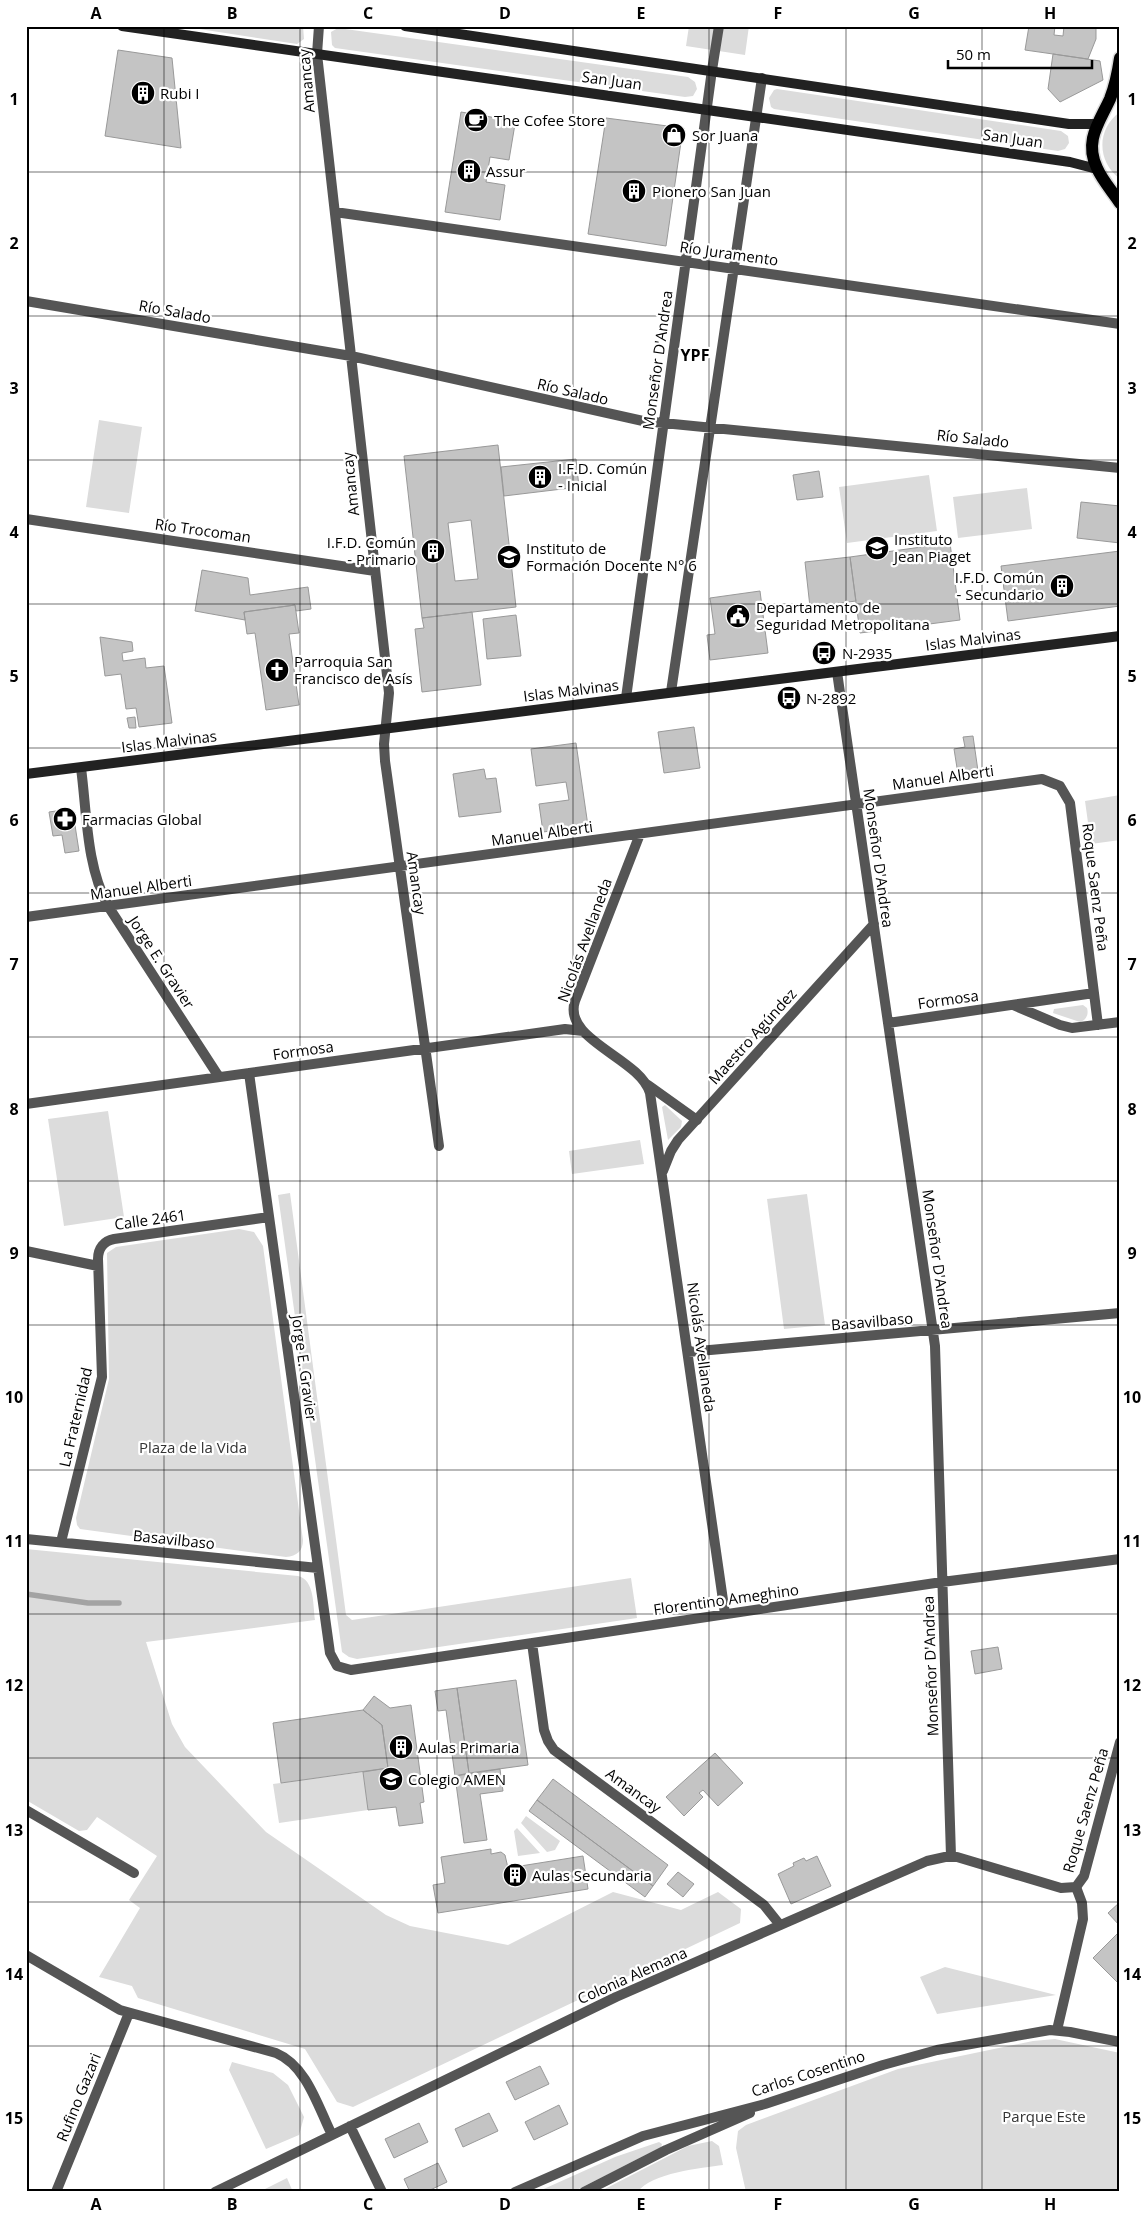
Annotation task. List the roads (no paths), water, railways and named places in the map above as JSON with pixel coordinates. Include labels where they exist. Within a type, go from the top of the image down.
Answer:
[{"type":"main road","name":"San Juan","points":[[122,26],[1070,162],[1097,169]]},
{"type":"main road","name":"San Juan","points":[[405,26],[1069,124],[1096,124]]},
{"type":"main road","points":[[1120,58],[1115,83],[1091,139],[1092,154],[1097,169],[1120,204]]},
{"type":"main road","points":[[1104,111],[1120,100]]},
{"type":"main road","points":[[1106,181],[1120,190]]},
{"type":"main road","name":"Islas Malvinas","points":[[26,774],[1120,636]]},
{"type":"street","name":"Amancay","points":[[319,26],[318,54],[389,693],[385,760],[439,1146]]},
{"type":"street","name":"Monseñor D'Andrea","points":[[626,698],[719,26]]},
{"type":"street","points":[[671,692],[762,78]]},
{"type":"street","name":"Río Juramento","points":[[335,212],[1120,324]]},
{"type":"street","name":"Río Salado","points":[[26,301],[351,356],[611,414],[663,423],[1120,468]]},
{"type":"street","name":"Río Trocoman","points":[[26,519],[375,571]]},
{"type":"street","name":"Monseñor D'Andrea","points":[[837,672],[933,1330],[951,1856]]},
{"type":"street","name":"Jorge E. Gravier","points":[[81,768],[94,869],[99,889],[108,906],[219,1077]]},
{"type":"street","name":"Manuel Alberti","points":[[26,917],[400,868],[1036,779],[1049,780],[1060,786]]},
{"type":"street","name":"Roque Saenz Peña","points":[[1060,786],[1068,796],[1071,809],[1098,1025]]},
{"type":"street","name":"Nicolás Avellaneda","points":[[583,1031],[575,1021],[574,1005],[640,834]]},
{"type":"street","name":"Maestro Agúndez","points":[[662,1175],[671,1150],[874,924]]},
{"type":"street","name":"Formosa","points":[[888,1023],[1094,993]]},
{"type":"street","points":[[1012,1005],[1066,1027],[1120,1022]]},
{"type":"street","name":"Formosa","points":[[26,1104],[565,1029],[583,1031]]},
{"type":"street","points":[[583,1031],[640,1075],[648,1085],[697,1120]]},
{"type":"street","name":"Jorge E. Gravier","points":[[249,1073],[330,1653],[337,1666]]},
{"type":"street","name":"Nicolás Avellaneda","points":[[648,1085],[725,1614]]},
{"type":"street","name":"Calle 2461","points":[[98,1266],[100,1247],[110,1240],[269,1217]]},
{"type":"street","points":[[26,1251],[98,1266]]},
{"type":"street","name":"La Fraternidad","points":[[61,1542],[102,1377],[98,1266]]},
{"type":"street","name":"Basavilbaso","points":[[688,1352],[1120,1313]]},
{"type":"street","name":"Basavilbaso","points":[[26,1539],[318,1568]]},
{"type":"street","name":"Florentino Ameghino","points":[[337,1666],[351,1670],[942,1582],[1120,1559]]},
{"type":"street","name":"Amancay","points":[[532,1643],[544,1730],[554,1750],[764,1905],[780,1925]]},
{"type":"street","name":"Roque Saenz Peña","points":[[1057,2030],[1083,1919],[1082,1903],[1076,1887],[1084,1876],[1120,1742]]},
{"type":"street","points":[[26,1810],[134,1873]]},
{"type":"street","name":"Colonia Alemana","points":[[215,2192],[616,1997],[927,1861],[951,1856],[1061,1888],[1076,1887]]},
{"type":"street","points":[[26,1955],[112,2006],[129,2013],[276,2054],[289,2060],[304,2077],[332,2135]]},
{"type":"street","name":"Rufino Gazari","points":[[56,2192],[129,2013]]},
{"type":"street","name":"Carlos Cosentino","points":[[515,2192],[631,2140],[785,2098],[884,2065],[938,2050],[1036,2032],[1057,2030],[1120,2042]]},
{"type":"street","points":[[584,2192],[685,2141],[785,2098]]},
{"type":"street","points":[[350,2126],[382,2192]]},
{"type":"waterway","points":[[26,1594],[88,1603],[119,1603]]},
{"type":"place","name":"Rubi I","points":[[143,93]]},
{"type":"place","name":"The Cofee Store","points":[[476,120]]},
{"type":"place","name":"Sor Juana","points":[[674,135]]},
{"type":"place","name":"Assur","points":[[469,171]]},
{"type":"place","name":"Pionero San Juan","points":[[634,191]]},
{"type":"place","name":"I.F.D. Común - Inicial","points":[[540,477]]},
{"type":"place","name":"Instituto Jean Piaget","points":[[877,548]]},
{"type":"place","name":"I.F.D. Común - Primario","points":[[433,551]]},
{"type":"place","name":"Instituto de Formación Docente N° 6","points":[[509,557]]},
{"type":"place","name":"I.F.D. Común - Secundario","points":[[1062,586]]},
{"type":"place","name":"Departamento de Seguridad Metropolitana","points":[[738,616]]},
{"type":"place","name":"N-2935","points":[[824,653]]},
{"type":"place","name":"Parroquia San Francisco de Asís","points":[[277,670]]},
{"type":"place","name":"N-2892","points":[[789,698]]},
{"type":"place","name":"Farmacias Global","points":[[65,819]]},
{"type":"place","name":"Aulas Primaria","points":[[401,1747]]},
{"type":"place","name":"Colegio AMEN","points":[[391,1779]]},
{"type":"place","name":"Aulas Secundaria","points":[[515,1875]]},
{"type":"district","name":"YPF","points":[[695,355]]},
{"type":"park label","name":"Plaza de la Vida","points":[[193,1447]]},
{"type":"park label","name":"Parque Este","points":[[1044,2116]]}]
